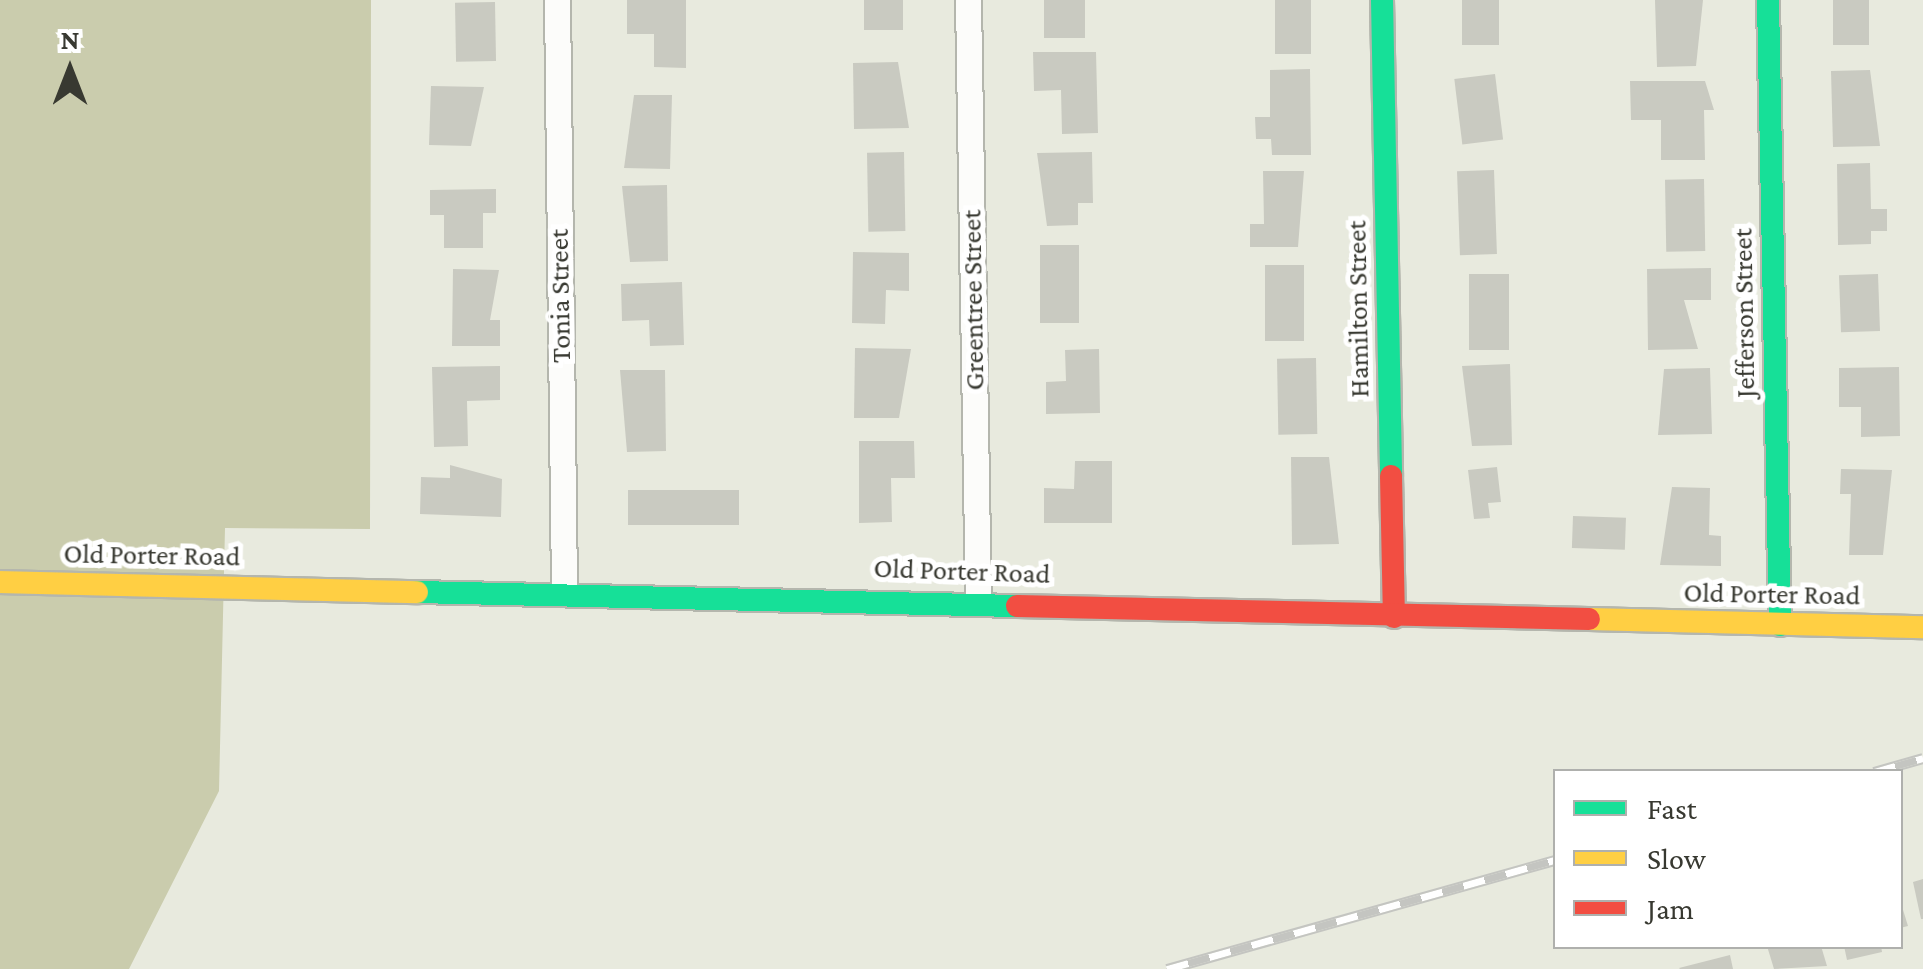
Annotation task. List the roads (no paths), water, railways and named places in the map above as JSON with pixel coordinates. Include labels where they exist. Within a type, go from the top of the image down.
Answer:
[{"type":"street","name":"Tonia Street","points":[[557,0],[564,592]]},
{"type":"street","name":"Greentree Street","points":[[968,0],[978,600]]},
{"type":"street","name":"Hamilton Street","points":[[1382,0],[1394,616]]},
{"type":"street","name":"Jefferson Street","points":[[1768,0],[1780,625]]},
{"type":"street","name":"Old Porter Road","points":[[0,582],[978,600],[1394,616],[1923,627]]},
{"type":"railway","points":[[1884,769],[1923,758]]},
{"type":"railway","points":[[1167,969],[1553,861]]}]
